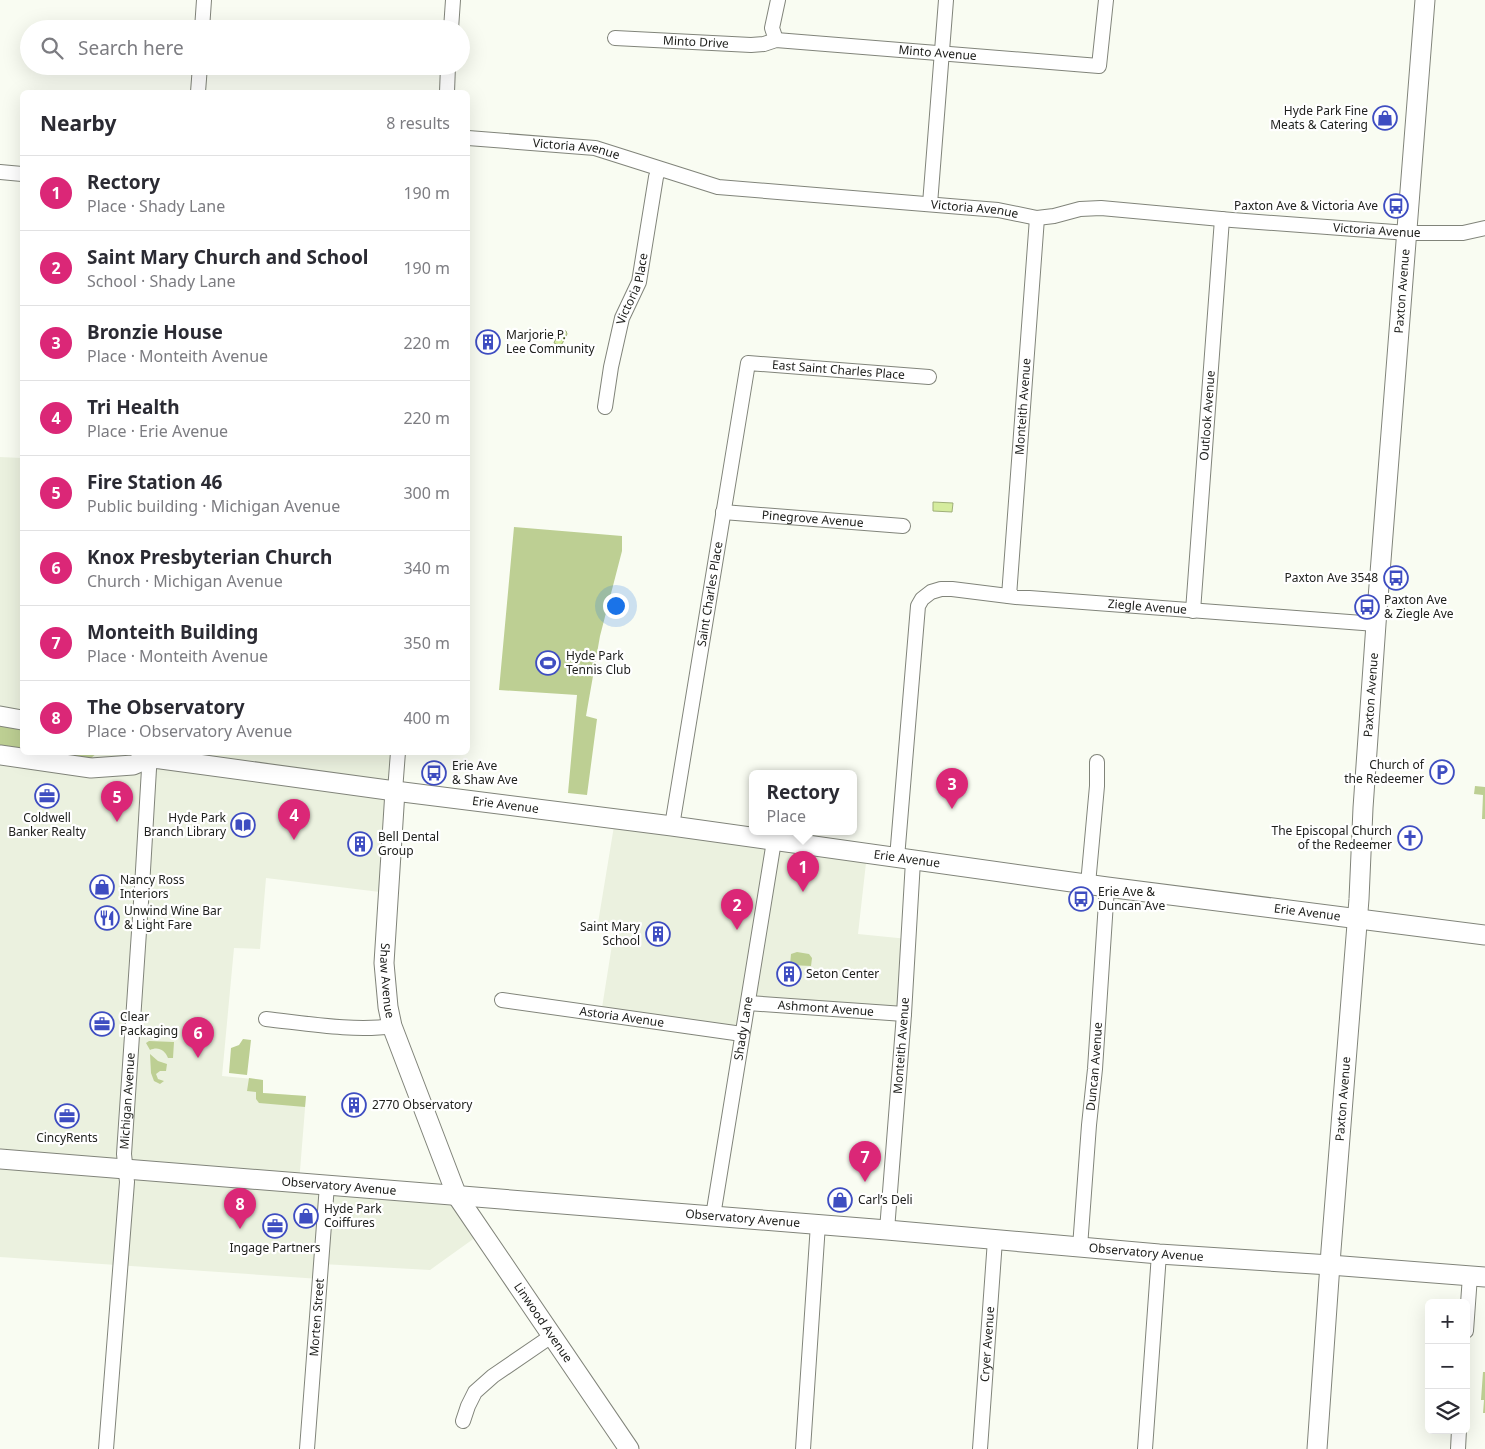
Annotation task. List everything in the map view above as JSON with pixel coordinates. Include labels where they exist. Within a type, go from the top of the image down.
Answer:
[{"type":"street","points":[[203,20],[204,0]]},
{"type":"street","points":[[452,20],[453,0]]},
{"type":"street","points":[[776,40],[772,28],[778,0]]},
{"type":"street","points":[[930,204],[946,0]]},
{"type":"street","name":"Minto Avenue","points":[[776,40],[1099,66],[1106,0]]},
{"type":"street","name":"Paxton Avenue","points":[[1318,1449],[1330,1265],[1357,919],[1376,624],[1425,0]]},
{"type":"street","name":"Minto Drive","points":[[614,38],[751,45],[764,44],[776,40]]},
{"type":"street","points":[[198,90],[199,75]]},
{"type":"street","points":[[446,90],[447,75]]},
{"type":"street","name":"Victoria Avenue","points":[[470,138],[595,148],[659,170],[718,187],[998,210],[1037,218],[1054,216],[1080,209],[1101,208],[1222,220],[1408,233],[1463,233],[1485,228]]},
{"type":"street","name":"Victoria Place","points":[[605,407],[611,367],[622,318],[639,282],[656,177],[659,170]]},
{"type":"street","points":[[0,172],[20,174]]},
{"type":"street","name":"Monteith Avenue","points":[[1009,596],[1037,218]]},
{"type":"street","name":"Outlook Avenue","points":[[1193,611],[1222,220]]},
{"type":"street","name":"East Saint Charles Place","points":[[748,363],[929,377]]},
{"type":"street","name":"Saint Charles Place","points":[[672,826],[748,363]]},
{"type":"street","name":"Pinegrove Avenue","points":[[723,512],[903,526]]},
{"type":"street","name":"Ziegle Avenue","points":[[922,599],[940,588],[1009,596],[1376,624]]},
{"type":"street","name":"Monteith Avenue","points":[[887,1230],[904,1014],[905,859],[918,606],[922,599]]},
{"type":"street","points":[[0,716],[20,720]]},
{"type":"street","name":"Erie Avenue","points":[[0,755],[91,768],[133,765],[147,755]]},
{"type":"street","points":[[91,768],[100,761],[102,755]]},
{"type":"street","name":"Michigan Avenue","points":[[106,1449],[127,1182],[124,1146],[148,755]]},
{"type":"street","name":"Erie Avenue","points":[[155,755],[395,791],[672,826],[1106,887],[1485,936]]},
{"type":"street","name":"Shaw Avenue","points":[[398,755],[384,962],[387,1001],[392,1026],[457,1196]]},
{"type":"street","points":[[1088,884],[1097,786],[1097,762]]},
{"type":"street","name":"Shady Lane","points":[[713,1216],[774,841]]},
{"type":"street","name":"Duncan Avenue","points":[[1080,1247],[1095,1069],[1106,887]]},
{"type":"street","name":"Astoria Avenue","points":[[502,1000],[742,1034]]},
{"type":"street","name":"Ashmont Avenue","points":[[748,1003],[904,1014]]},
{"type":"street","points":[[266,1019],[324,1025],[379,1028],[392,1026]]},
{"type":"street","name":"Observatory Avenue","points":[[0,1159],[818,1224],[1160,1254],[1478,1277]]},
{"type":"street","name":"Morten Street","points":[[307,1449],[327,1186]]},
{"type":"street","name":"Linwood Avenue","points":[[457,1196],[629,1449]]},
{"type":"street","points":[[803,1449],[818,1224]]},
{"type":"street","name":"Cryer Avenue","points":[[980,1449],[995,1240]]},
{"type":"street","points":[[1145,1449],[1160,1254]]},
{"type":"street","points":[[1470,1313],[1478,1277]]},
{"type":"street","points":[[463,1421],[475,1392],[492,1376],[553,1335]]},
{"type":"street","points":[[1458,1449],[1460,1434]]},
{"type":"shaded area","points":[[560,329],[566,331],[567,334],[562,344],[559,345],[554,343]]},
{"type":"shaded area","points":[[0,457],[20,458],[20,755],[398,755],[388,893],[266,878],[260,949],[234,948],[222,1076],[263,1080],[263,1093],[306,1096],[299,1183],[457,1196],[483,1232],[430,1270],[322,1264],[320,1279],[0,1257]]},
{"type":"shaded area","points":[[933,502],[953,503],[952,512],[933,511]]},
{"type":"shaded area","name":"Hyde Park Tennis Club","points":[[514,527],[622,536],[622,551],[600,636],[586,716],[597,719],[587,795],[568,793],[577,695],[499,690]]},
{"type":"shaded area","points":[[0,724],[20,726],[20,752],[0,748]]},
{"type":"shaded area","points":[[45,755],[95,755],[85,760]]},
{"type":"shaded area","points":[[1475,786],[1485,787],[1485,819],[1482,819],[1483,795],[1474,794]]},
{"type":"shaded area","points":[[615,820],[867,854],[858,934],[908,939],[904,1014],[748,1003],[742,1034],[601,1014],[615,926],[598,923]]},
{"type":"shaded area","points":[[797,952],[809,954],[812,958],[811,966],[790,965],[791,954]]},
{"type":"shaded area","points":[[243,1039],[251,1040],[247,1075],[229,1073],[231,1048],[239,1045]]},
{"type":"shaded area","points":[[149,1041],[174,1042],[173,1058],[168,1058],[165,1053],[156,1048],[150,1050],[146,1043]]},
{"type":"shaded area","points":[[150,1054],[158,1061],[167,1064],[166,1071],[160,1071],[156,1074],[158,1079],[164,1081],[160,1084],[154,1081],[151,1073]]},
{"type":"shaded area","points":[[249,1078],[263,1080],[263,1093],[306,1096],[305,1107],[259,1103],[256,1099],[256,1092],[247,1091]]},
{"type":"shaded area","points":[[1483,1372],[1485,1372],[1485,1413],[1483,1413],[1484,1400],[1481,1400]]},
{"type":"place","name":"Hyde Park Fine Meats & Catering","points":[[1385,118]]},
{"type":"place","name":"Paxton Ave & Victoria Ave","points":[[1396,206]]},
{"type":"place","name":"Marjorie P. Lee Community","points":[[488,342]]},
{"type":"place","name":"Paxton Ave 3548","points":[[1396,578]]},
{"type":"place","name":"Paxton Ave & Ziegle Ave","points":[[1367,607]]},
{"type":"place","name":"Hyde Park Tennis Club","points":[[548,663]]},
{"type":"place","name":"Church of the Redeemer","points":[[1442,772]]},
{"type":"place","name":"Erie Ave & Shaw Ave","points":[[434,773]]},
{"type":"place","name":"Coldwell Banker Realty","points":[[47,796]]},
{"type":"place","name":"Bronzie House","points":[[952,809]]},
{"type":"place","name":"Fire Station 46","points":[[117,822]]},
{"type":"place","name":"Hyde Park Branch Library","points":[[243,825]]},
{"type":"place","name":"The Episcopal Church of the Redeemer","points":[[1410,838]]},
{"type":"place","name":"Tri Health","points":[[294,840]]},
{"type":"place","name":"Bell Dental Group","points":[[360,844]]},
{"type":"place","name":"Nancy Ross Interiors","points":[[102,887]]},
{"type":"place","name":"Rectory","points":[[803,892]]},
{"type":"place","name":"Erie Ave & Duncan Ave","points":[[1081,899]]},
{"type":"place","name":"Unwind Wine Bar & Light Fare","points":[[107,918]]},
{"type":"place","name":"Saint Mary Church and School","points":[[737,930]]},
{"type":"place","name":"Saint Mary School","points":[[658,934]]},
{"type":"place","name":"Seton Center","points":[[789,974]]},
{"type":"place","name":"Clear Packaging","points":[[102,1024]]},
{"type":"place","name":"Knox Presbyterian Church","points":[[198,1058]]},
{"type":"place","name":"2770 Observatory","points":[[354,1105]]},
{"type":"place","name":"CincyRents","points":[[67,1116]]},
{"type":"place","name":"Monteith Building","points":[[865,1182]]},
{"type":"place","name":"Carl’s Deli","points":[[840,1200]]},
{"type":"place","name":"Hyde Park Coiffures","points":[[306,1216]]},
{"type":"place","name":"Ingage Partners","points":[[275,1226]]},
{"type":"place","name":"The Observatory","points":[[240,1229]]}]
